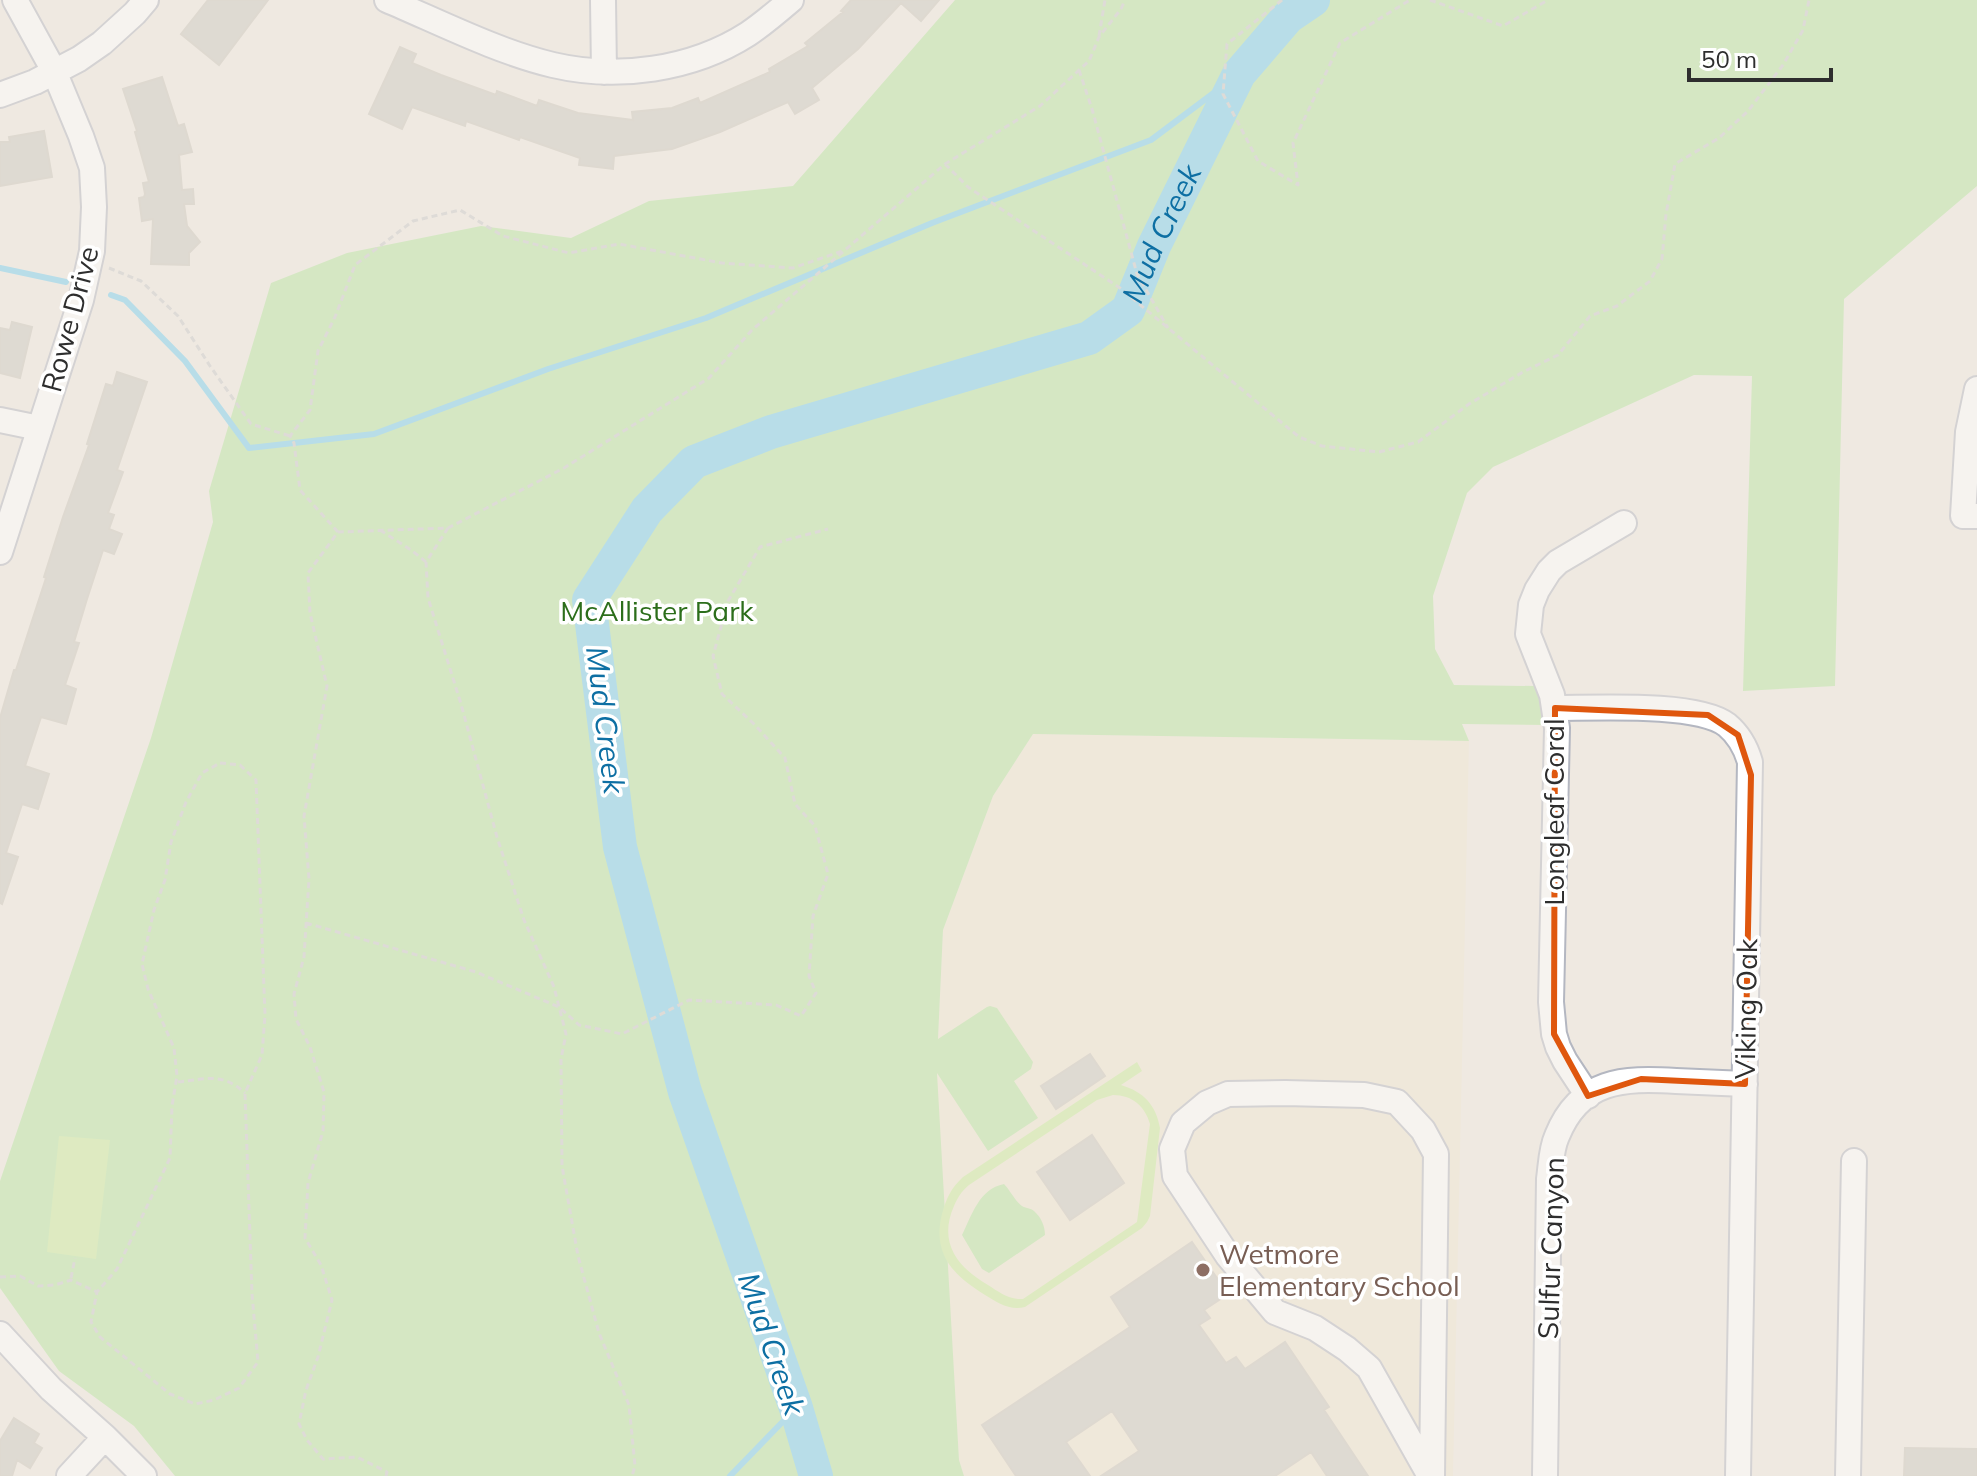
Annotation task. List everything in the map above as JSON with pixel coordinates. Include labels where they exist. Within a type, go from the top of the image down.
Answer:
[{"type":"street","name":"Rowe Drive","points":[[0,552],[81,300],[90,260],[94,207],[92,168],[54,71],[15,0]]},
{"type":"street","points":[[0,95],[35,82],[79,59],[102,43],[146,0]]},
{"type":"street","points":[[387,0],[527,58],[554,65],[621,73],[699,58],[744,37],[791,0]]},
{"type":"street","points":[[603,0],[604,72]]},
{"type":"street","points":[[1970,516],[1968,432],[1977,389]]},
{"type":"street","points":[[0,420],[39,428]]},
{"type":"street","name":"Longleaf Coral","points":[[1588,1096],[1565,1061],[1554,1034],[1552,987],[1557,728],[1555,708],[1528,634],[1531,605],[1549,571],[1569,554],[1624,523]]},
{"type":"street","name":"Viking Oak","points":[[1555,708],[1676,710],[1708,715],[1738,735],[1750,762],[1738,1476]]},
{"type":"street","name":"Sulfur Canyon","points":[[1545,1476],[1549,1179],[1556,1138],[1570,1111],[1598,1089],[1618,1081],[1641,1079],[1745,1084]]},
{"type":"street","points":[[1228,1094],[1364,1095],[1397,1102],[1423,1130],[1436,1154],[1431,1476],[1369,1368],[1315,1328],[1275,1312],[1228,1256],[1175,1176],[1172,1149],[1183,1123],[1207,1103],[1228,1094]]},
{"type":"street","points":[[1848,1476],[1854,1161]]},
{"type":"street","points":[[0,1334],[51,1389],[144,1476]]},
{"type":"street","points":[[69,1476],[105,1437]]},
{"type":"path","points":[[338,532],[448,528],[564,468],[709,378],[752,330],[945,164],[1040,106],[1089,61],[1099,37],[1105,0]]},
{"type":"path","points":[[1099,37],[1125,0]]},
{"type":"path","points":[[1282,0],[1227,44],[1223,94],[1258,161],[1298,185],[1293,143],[1340,43],[1410,0]]},
{"type":"path","points":[[1430,0],[1503,26],[1548,0]]},
{"type":"path","points":[[945,164],[968,187],[1120,288],[1299,437],[1322,446],[1379,452],[1418,442],[1469,404],[1558,355],[1590,316],[1617,306],[1650,281],[1662,259],[1675,164],[1719,138],[1748,111],[1783,65],[1803,30],[1809,0]]},
{"type":"path","points":[[1079,70],[1137,274],[1170,331]]},
{"type":"path","points":[[290,436],[310,410],[318,351],[355,265],[413,221],[460,210],[503,236],[569,253],[619,244],[722,263],[793,268],[849,248]]},
{"type":"path","points":[[90,260],[141,281],[178,316],[251,424],[290,436],[294,443],[300,490],[338,532]]},
{"type":"path","points":[[448,528],[426,562],[428,598],[497,837],[524,920],[554,987],[566,1034],[561,1059],[562,1166],[578,1256],[595,1319],[629,1405],[635,1466],[632,1476]]},
{"type":"path","points":[[306,923],[476,972],[559,1007],[579,1025],[622,1034],[689,1000],[776,1005],[801,1016],[816,993],[809,976],[813,916],[828,874],[815,826],[795,804],[785,758],[722,694],[713,656],[728,601],[760,547],[828,529]]},
{"type":"path","points":[[379,530],[426,562]]},
{"type":"path","points":[[338,532],[308,573],[310,613],[327,686],[304,816],[309,879],[304,957],[294,994],[296,1019],[310,1047],[324,1092],[323,1131],[308,1183],[305,1238],[321,1265],[332,1300],[299,1424],[307,1440],[323,1459],[357,1457],[387,1472],[386,1476]]},
{"type":"path","points":[[220,763],[240,765],[256,780],[265,1015],[262,1055],[245,1093],[252,1294],[258,1362],[239,1388],[214,1400],[195,1404],[170,1394],[100,1337],[91,1322],[97,1292],[117,1269],[170,1158],[176,1082],[174,1048],[148,989],[142,964],[154,910],[165,880],[171,842],[186,802],[202,773],[220,763]]},
{"type":"path","points":[[176,1082],[216,1079],[233,1082],[245,1093]]},
{"type":"path","points":[[71,1280],[75,1258]]},
{"type":"path","points":[[0,1277],[20,1276],[38,1286],[71,1280],[97,1292]]},
{"type":"highlighted area","points":[[1555,708],[1708,715],[1738,735],[1751,775],[1745,1084],[1641,1079],[1588,1096],[1554,1034]]},
{"type":"shaded area","name":"Wetmore Elementary School","points":[[1033,734],[1469,741],[1453,1476],[964,1476],[959,1460],[936,1080],[943,930],[993,796]]},
{"type":"green space","name":"McAllister Park","points":[[955,0],[1977,0],[1977,186],[1844,299],[1835,686],[1743,691],[1752,376],[1694,375],[1493,467],[1467,493],[1433,596],[1435,649],[1454,685],[1536,686],[1546,725],[1462,724],[1469,741],[1033,734],[993,796],[943,930],[938,1039],[987,1007],[997,1008],[1033,1062],[1031,1069],[1014,1081],[1038,1118],[988,1151],[937,1073],[959,1460],[964,1476],[175,1476],[134,1426],[59,1371],[0,1288],[0,1181],[151,738],[213,522],[209,491],[271,283],[347,253],[481,226],[571,238],[649,201],[793,186]]},
{"type":"green space","points":[[1137,1062],[1142,1071],[1121,1085],[1148,1100],[1160,1128],[1150,1216],[1142,1228],[1025,1307],[1004,1305],[963,1280],[943,1252],[940,1241],[942,1214],[955,1185]],"holes":[[[1113,1095],[1137,1103],[1150,1124],[1137,1222],[1023,1299],[1004,1295],[977,1278],[959,1262],[950,1242],[950,1219],[958,1197],[969,1185],[1097,1100]]]},
{"type":"green space","points":[[59,1136],[110,1140],[96,1259],[47,1252]]},
{"type":"green space","points":[[1004,1184],[1019,1204],[1039,1216],[1045,1235],[989,1273],[982,1269],[962,1235],[982,1197]]},
{"type":"building","points":[[208,0],[268,0],[219,65],[181,34]]},
{"type":"building","points":[[851,0],[939,0],[921,21],[901,3],[858,49],[812,88],[819,100],[795,114],[788,102],[672,149],[614,156],[613,169],[579,165],[580,158],[520,137],[519,140],[466,121],[465,126],[412,107],[402,129],[369,114],[400,47],[416,54],[412,63],[496,95],[497,91],[537,106],[539,100],[578,113],[633,120],[632,112],[672,108],[698,98],[700,103],[770,72],[769,69],[808,46],[805,43],[843,12]]},
{"type":"building","points":[[162,77],[178,126],[184,124],[192,152],[179,155],[182,190],[193,189],[194,204],[184,204],[187,226],[200,242],[189,253],[189,265],[151,264],[153,219],[142,221],[139,198],[145,194],[143,183],[149,182],[123,89]]},
{"type":"building","points":[[44,131],[52,177],[0,186],[0,142],[10,142],[9,137]]},
{"type":"building","points":[[12,322],[32,327],[20,378],[0,373],[0,328],[10,330]]},
{"type":"building","points":[[117,372],[147,382],[117,470],[123,472],[108,513],[114,515],[109,529],[122,534],[114,554],[103,550],[74,642],[79,643],[65,685],[76,689],[66,724],[41,717],[25,766],[49,774],[38,809],[22,804],[6,853],[18,857],[2,904],[0,718],[106,384],[113,386]]},
{"type":"building","points":[[1090,1054],[1105,1076],[1056,1109],[1041,1086]]},
{"type":"building","points":[[1092,1135],[1124,1183],[1070,1220],[1037,1172]]},
{"type":"building","points":[[1192,1242],[1228,1294],[1204,1310],[1210,1318],[1199,1325],[1226,1363],[1236,1357],[1245,1369],[1285,1342],[1329,1407],[1324,1410],[1368,1476],[1327,1476],[1311,1452],[1275,1476],[1101,1476],[1139,1451],[1112,1411],[1066,1442],[1090,1476],[1016,1476],[982,1425],[1130,1327],[1111,1297]]},
{"type":"building","points":[[14,1418],[39,1434],[34,1443],[42,1448],[30,1468],[17,1460],[12,1476],[0,1476],[0,1441]]},
{"type":"building","points":[[1905,1448],[1977,1449],[1977,1476],[1904,1476]]},
{"type":"waterway","name":"Mud Creek","points":[[816,1476],[796,1408],[685,1092],[620,847],[589,600],[647,510],[694,462],[771,432],[1089,338],[1128,310],[1154,246],[1239,74],[1288,17],[1313,0]]},
{"type":"waterway","points":[[111,295],[125,300],[185,361],[249,448],[374,434],[548,369],[706,318],[932,223],[1151,140],[1239,74]]},
{"type":"waterway","points":[[0,268],[66,282]]},
{"type":"waterway","points":[[730,1476],[796,1408]]},
{"type":"place","name":"Wetmore Elementary School","points":[[1203,1270]]}]
